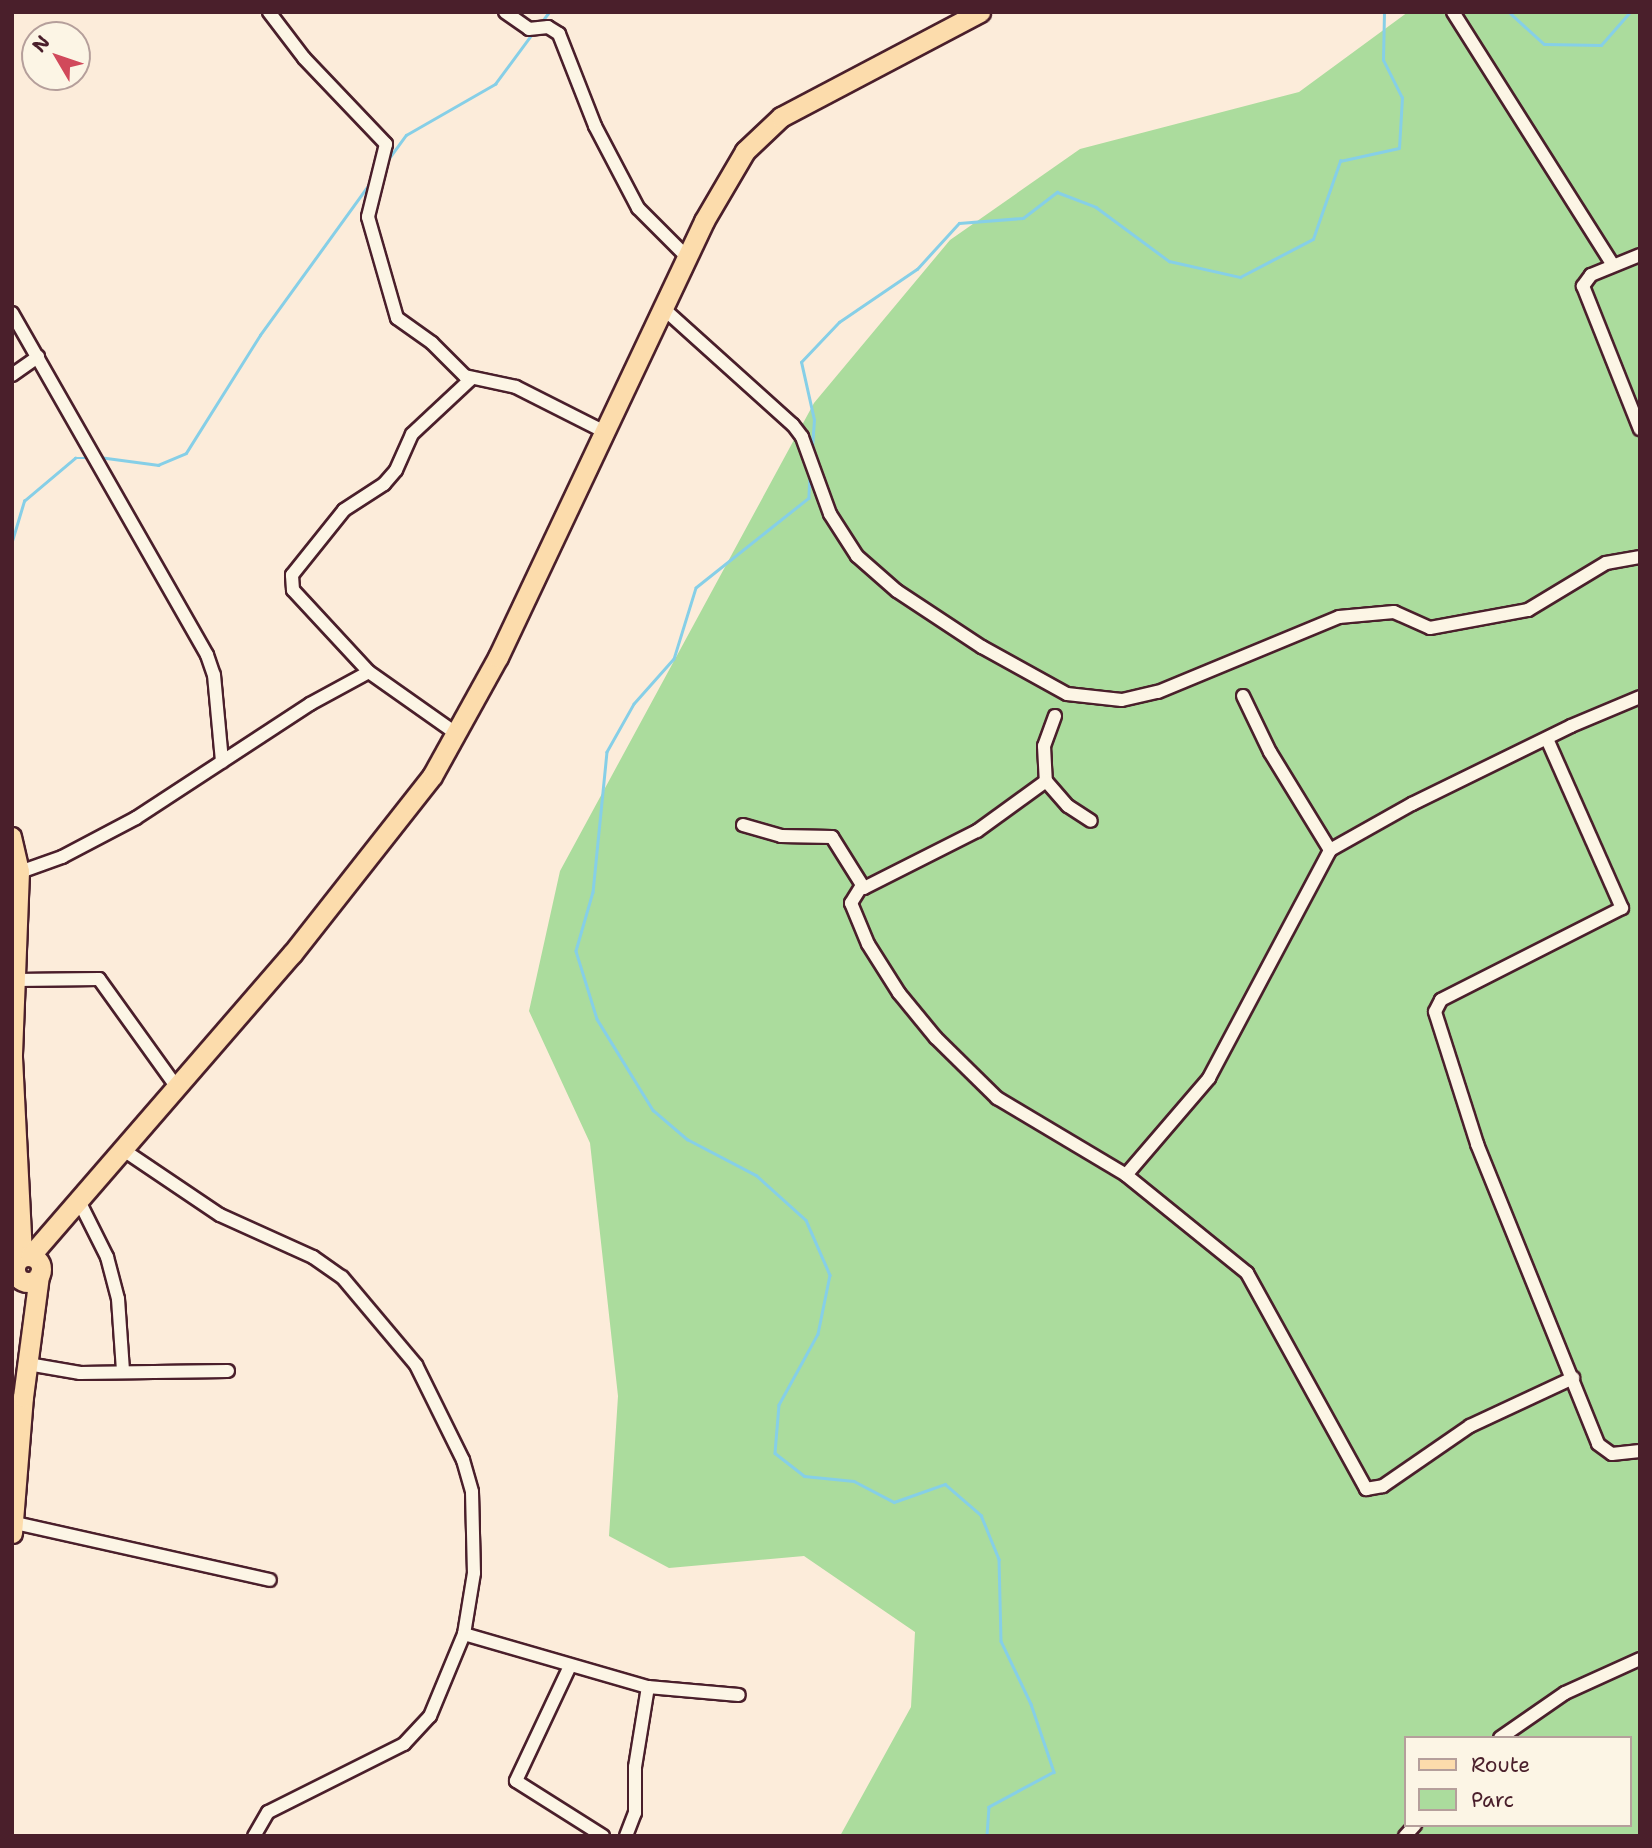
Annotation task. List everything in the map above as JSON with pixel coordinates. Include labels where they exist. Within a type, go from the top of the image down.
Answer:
[{"type":"highway","points":[[13,1528],[18,1398],[28,1364],[32,1330],[26,1268],[122,1149],[359,873],[432,776],[457,734],[732,170],[762,132],[835,86],[980,12]]},
{"type":"main road","points":[[12,837],[20,872],[13,1058],[26,1268]]},
{"type":"street","points":[[269,12],[304,58],[386,144],[368,217],[397,318],[471,379],[516,387],[605,432]]},
{"type":"street","points":[[505,12],[529,29],[548,27],[559,34],[596,126],[638,208],[688,258]]},
{"type":"street","points":[[1453,12],[1614,265]]},
{"type":"street","points":[[1640,255],[1591,275],[1583,286],[1640,429]]},
{"type":"street","points":[[664,309],[793,425],[802,437],[830,514],[857,556],[897,591],[982,647],[1067,694],[1122,701],[1158,692],[1339,617],[1394,612],[1430,628],[1528,610],[1606,563],[1640,557]]},
{"type":"street","points":[[12,313],[207,655],[214,674],[222,762]]},
{"type":"street","points":[[12,375],[38,358]]},
{"type":"street","points":[[457,734],[369,672],[293,590],[292,575],[344,510],[384,484],[396,470],[412,434],[471,379]]},
{"type":"street","points":[[20,872],[62,857],[136,818],[310,704],[369,672]]},
{"type":"street","points":[[1242,696],[1270,752],[1330,850]]},
{"type":"street","points":[[1126,1175],[1209,1078],[1330,850],[1412,804],[1640,697]]},
{"type":"street","points":[[1055,716],[1044,747],[1046,781],[1068,806],[1091,821]]},
{"type":"street","points":[[1547,739],[1622,908],[1441,1000],[1435,1012],[1477,1144],[1603,1451],[1640,1451]]},
{"type":"street","points":[[1046,781],[935,855],[861,887],[851,902],[868,944],[899,993],[936,1038],[997,1098],[1126,1175],[1247,1273],[1366,1489],[1383,1486],[1470,1426],[1573,1378]]},
{"type":"street","points":[[743,825],[781,836],[832,837],[861,887]]},
{"type":"street","points":[[16,980],[99,979],[176,1086]]},
{"type":"street","points":[[122,1149],[220,1215],[329,1267],[416,1365],[463,1460],[472,1492],[474,1573],[464,1634],[443,1691],[418,1732],[404,1744],[268,1812],[254,1836]]},
{"type":"street","points":[[79,1201],[107,1257],[118,1299],[123,1371]]},
{"type":"street","points":[[28,1364],[80,1373],[228,1371]]},
{"type":"street","points":[[13,1528],[270,1580]]},
{"type":"street","points":[[464,1634],[648,1687],[739,1695]]},
{"type":"street","points":[[1503,1736],[1565,1693],[1640,1659]]},
{"type":"street","points":[[570,1666],[516,1781],[603,1836]]},
{"type":"street","points":[[626,1836],[635,1813],[635,1768],[648,1687]]},
{"type":"green space","points":[[1408,12],[1640,12],[1640,1836],[840,1836],[911,1707],[915,1632],[804,1556],[669,1568],[609,1536],[618,1396],[590,1143],[529,1011],[560,871],[814,403],[950,240],[1080,149],[1299,92]]},
{"type":"waterway","points":[[540,24],[549,12]]},
{"type":"waterway","points":[[812,448],[814,420],[801,362],[839,322],[917,269],[959,223],[1023,218],[1057,192],[1096,207],[1169,261],[1240,277],[1313,239],[1340,161],[1399,148],[1402,98],[1383,60],[1384,12]]},
{"type":"waterway","points":[[1509,12],[1544,44],[1601,45],[1630,12]]},
{"type":"waterway","points":[[387,161],[406,135],[495,84],[532,34]]},
{"type":"waterway","points":[[99,457],[158,465],[186,453],[260,335],[370,183]]},
{"type":"waterway","points":[[12,541],[24,501],[75,458],[89,458]]},
{"type":"waterway","points":[[810,476],[809,498],[696,588],[674,659],[634,704],[607,752],[593,892],[576,951],[597,1019],[653,1110],[687,1139],[756,1175],[806,1220],[830,1275],[818,1334],[779,1405],[775,1453],[804,1476],[854,1481],[894,1502],[945,1484],[981,1515],[999,1559],[1001,1641],[1031,1704],[1054,1772],[989,1807],[987,1836]]}]
